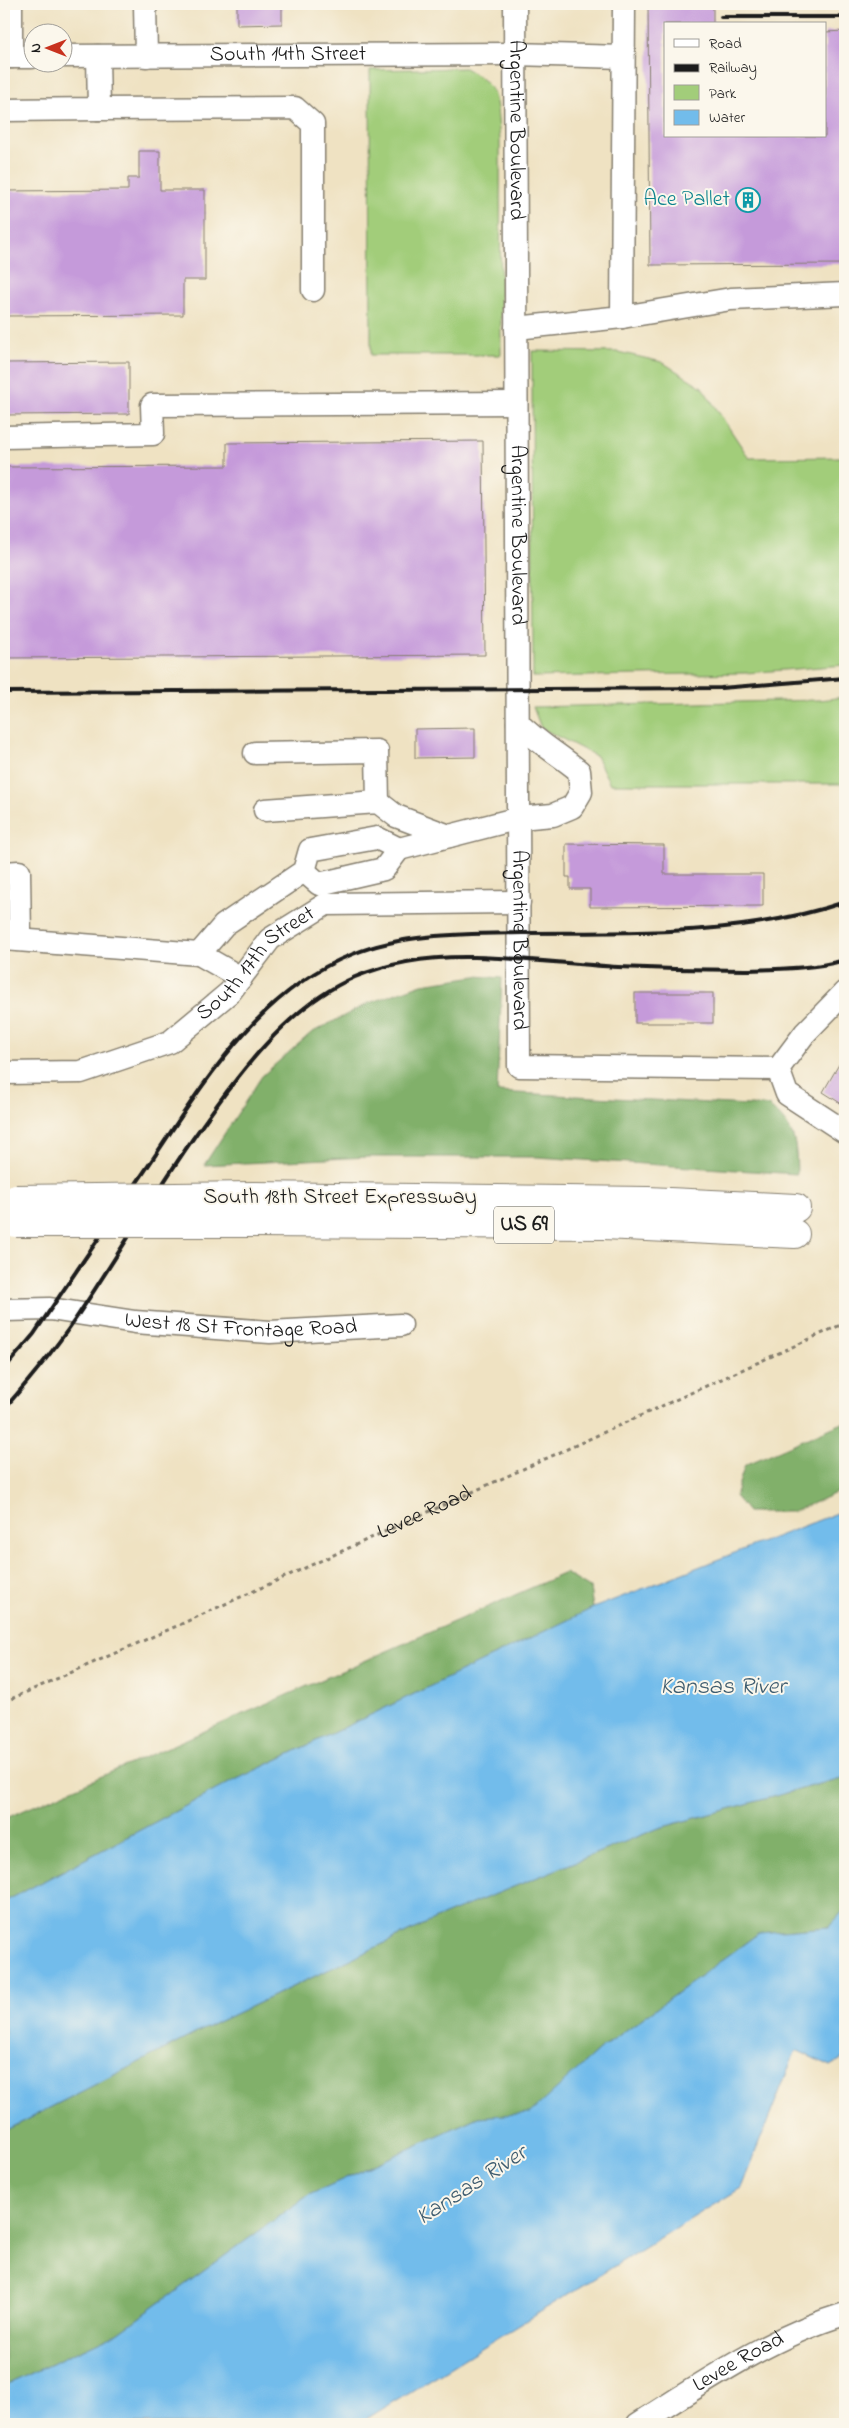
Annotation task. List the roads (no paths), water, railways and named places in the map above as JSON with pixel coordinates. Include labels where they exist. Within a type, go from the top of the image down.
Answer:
[{"type":"highway","name":"South 18th Street Expressway","points":[[254,1196],[648,1201],[796,1221],[604,1225],[253,1223],[10,1211],[254,1196]]},
{"type":"street","points":[[11,4],[16,57]]},
{"type":"street","points":[[144,4],[146,56]]},
{"type":"street","name":"Argentine Boulevard","points":[[515,4],[519,1066],[778,1068]]},
{"type":"street","points":[[622,317],[624,4]]},
{"type":"street","name":"South 14th Street","points":[[72,56],[514,54],[624,57]]},
{"type":"street","points":[[98,56],[99,109]]},
{"type":"street","points":[[4,110],[295,108],[313,124],[313,290]]},
{"type":"street","points":[[516,328],[622,317],[731,300],[845,294]]},
{"type":"street","points":[[4,437],[153,434],[152,405],[516,403]]},
{"type":"street","points":[[304,871],[319,884],[384,869],[399,849],[519,818],[553,815],[572,807],[581,792],[579,771],[557,752],[537,742],[518,723]]},
{"type":"street","points":[[255,753],[377,751],[378,802]]},
{"type":"street","points":[[265,810],[378,802],[396,816],[449,836]]},
{"type":"street","points":[[199,954],[224,925],[304,871],[310,850],[377,838],[399,849]]},
{"type":"street","points":[[4,873],[19,872],[12,939],[199,954],[241,978]]},
{"type":"street","name":"South 17th Street","points":[[4,1073],[81,1072],[170,1042],[230,992],[270,939],[326,904],[519,902]]},
{"type":"street","points":[[845,992],[806,1033],[778,1068],[787,1094],[845,1132]]},
{"type":"street","name":"West 18 St Frontage Road","points":[[4,1310],[50,1309],[80,1312],[135,1322],[270,1332],[401,1324]]},
{"type":"street","name":"Levee Road","points":[[638,2424],[764,2348],[821,2321],[845,2314]]},
{"type":"water","name":"Kansas River","points":[[845,1510],[845,1777],[659,1828],[444,1915],[218,2022],[4,2131],[4,1902],[231,1782],[593,1608]]},
{"type":"water","name":"Kansas River","points":[[845,1909],[845,2057],[830,2066],[796,2050],[741,2188],[358,2424],[4,2424],[4,2386],[118,2333],[309,2195],[478,2117],[530,2113],[599,2050],[759,1933],[829,1927]]},
{"type":"railway","points":[[721,17],[845,17]]},
{"type":"railway","points":[[4,692],[721,688],[845,678]]},
{"type":"railway","points":[[4,1369],[34,1334],[186,1109],[233,1046],[259,1018],[287,993],[318,971],[353,954],[373,947],[414,938],[522,933],[644,932],[726,927],[806,913],[845,902]]},
{"type":"railway","points":[[4,1409],[64,1335],[178,1161],[226,1093],[263,1047],[284,1026],[330,990],[355,977],[384,967],[444,957],[529,960],[618,967],[729,970],[795,968],[845,960]]},
{"type":"place","name":"Ace Pallet","points":[[748,200]]}]
